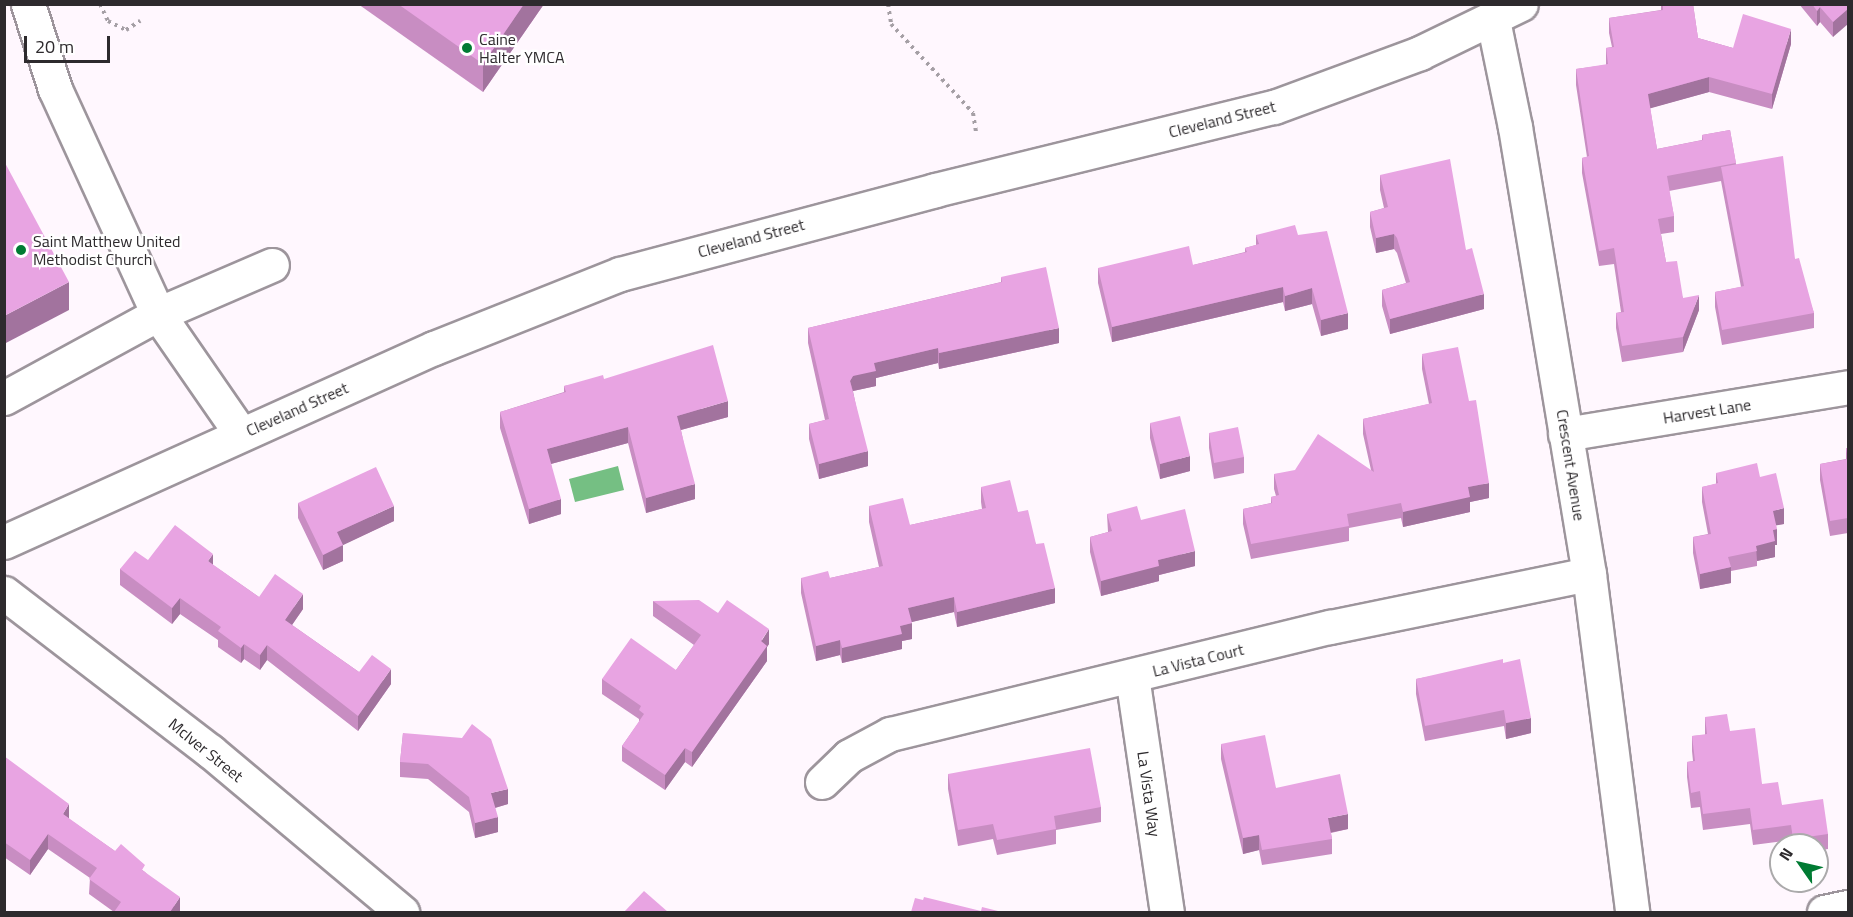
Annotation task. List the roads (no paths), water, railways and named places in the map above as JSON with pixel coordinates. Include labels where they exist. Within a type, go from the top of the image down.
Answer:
[{"type":"street","points":[[28,4],[55,89],[158,314],[241,434]]},
{"type":"street","name":"Cleveland Street","points":[[4,542],[241,434],[525,309],[620,274],[936,190],[1274,107],[1410,57],[1493,20],[1521,4]]},
{"type":"street","name":"Crescent Avenue","points":[[1493,20],[1515,128],[1589,574],[1632,912]]},
{"type":"street","points":[[4,398],[158,314],[272,265]]},
{"type":"street","name":"Harvest Lane","points":[[1565,434],[1848,387]]},
{"type":"street","name":"La Vista Court","points":[[822,782],[849,756],[890,734],[1330,627],[1589,574]]},
{"type":"street","name":"McIver Street","points":[[4,593],[210,751],[402,912]]},
{"type":"street","name":"La Vista Way","points":[[1132,676],[1167,912]]},
{"type":"street","points":[[1824,912],[1848,907]]},
{"type":"place","name":"Caine Halter YMCA","points":[[467,48]]},
{"type":"place","name":"Saint Matthew United Methodist Church","points":[[21,250]]}]
